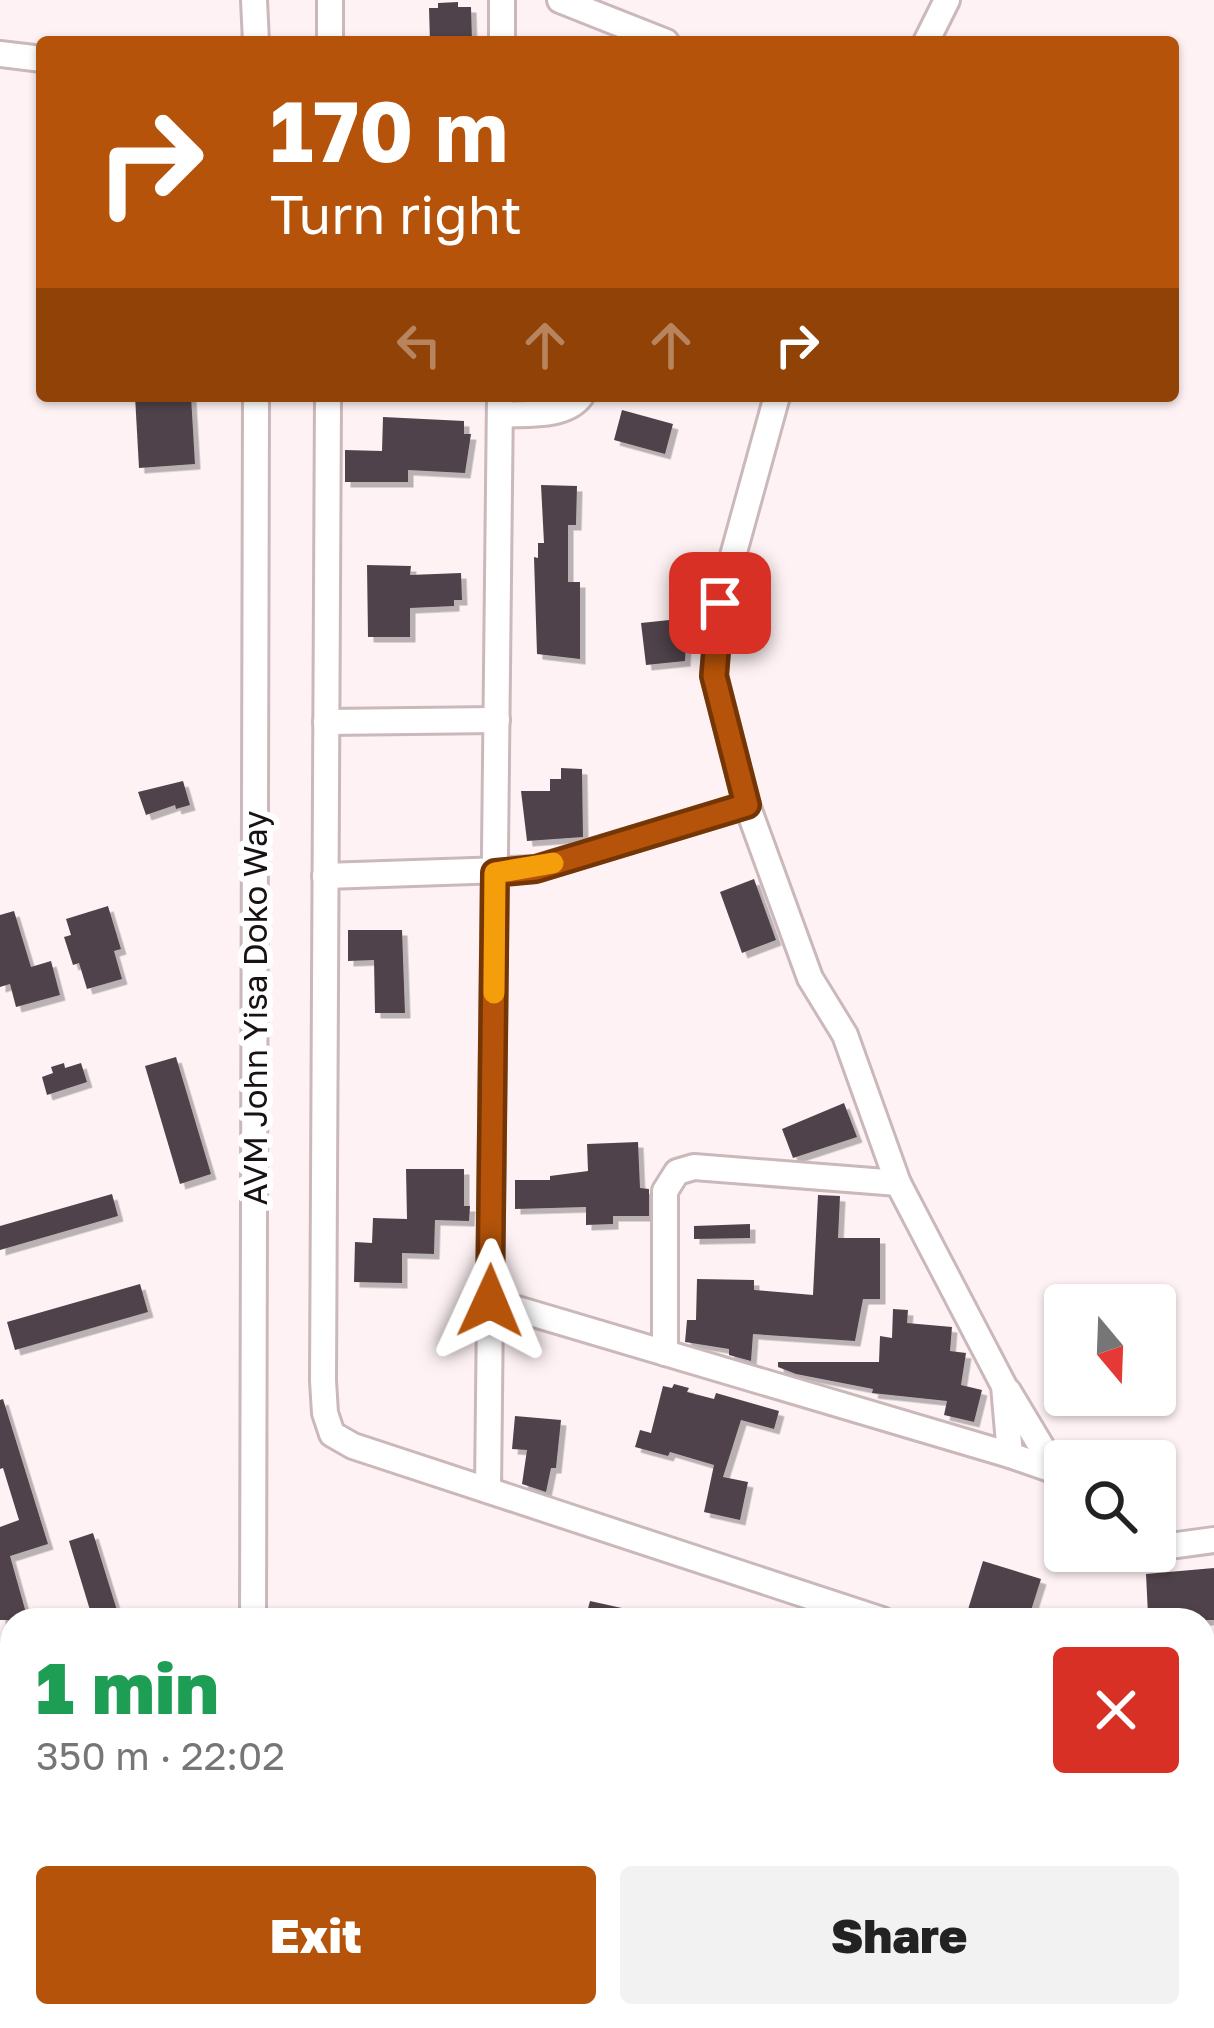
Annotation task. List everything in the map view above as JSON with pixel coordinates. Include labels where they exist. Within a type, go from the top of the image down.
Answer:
[{"type":"street","points":[[254,0],[256,36]]},
{"type":"street","points":[[330,0],[330,36]]},
{"type":"street","points":[[502,0],[502,36]]},
{"type":"street","points":[[560,0],[651,36]]},
{"type":"street","points":[[929,36],[947,0]]},
{"type":"street","points":[[0,54],[36,58]]},
{"type":"street","name":"AVM John Yisa Doko Way","points":[[253,1608],[256,402]]},
{"type":"street","points":[[328,402],[325,1413],[332,1434],[353,1446],[845,1608]]},
{"type":"street","points":[[488,1490],[500,405],[560,411],[576,402]]},
{"type":"street","points":[[775,402],[720,603],[714,676],[747,805],[809,979],[845,1035],[898,1183],[1004,1386],[1044,1449]]},
{"type":"street","points":[[326,722],[497,720]]},
{"type":"street","points":[[325,876],[536,869],[747,805]]},
{"type":"street","points":[[665,1353],[665,1191],[677,1172],[694,1167],[898,1183]]},
{"type":"street","points":[[490,1301],[1044,1469]]},
{"type":"street","points":[[1004,1386],[1010,1455]]},
{"type":"street","points":[[1176,1545],[1214,1540]]},
{"type":"building","points":[[438,3],[471,7],[472,36],[430,36],[429,8],[438,8]]},
{"type":"building","points":[[135,402],[191,402],[195,464],[139,468]]},
{"type":"building","points":[[622,410],[673,424],[665,454],[614,440]]},
{"type":"building","points":[[383,417],[464,421],[464,434],[471,434],[465,473],[408,470],[408,482],[345,482],[345,450],[382,451]]},
{"type":"building","points":[[541,485],[577,486],[576,525],[568,525],[568,582],[580,582],[580,659],[537,654],[534,557],[538,558],[538,543],[544,543]]},
{"type":"building","points":[[367,565],[411,566],[410,575],[461,573],[462,600],[454,600],[454,606],[410,608],[410,637],[368,637]]},
{"type":"building","points":[[679,619],[680,628],[687,627],[685,661],[646,665],[641,623]]},
{"type":"building","points":[[561,768],[582,769],[583,837],[527,841],[521,791],[550,791],[550,779],[561,779]]},
{"type":"building","points":[[183,781],[190,805],[146,815],[138,792]]},
{"type":"building","points":[[754,879],[776,940],[742,953],[720,892]]},
{"type":"building","points":[[108,906],[121,949],[114,951],[122,979],[87,989],[64,937],[71,935],[66,919]]},
{"type":"building","points":[[14,911],[31,967],[51,961],[60,995],[16,1007],[10,984],[0,987],[0,915]]},
{"type":"building","points":[[348,930],[402,930],[405,1013],[375,1013],[374,960],[348,961]]},
{"type":"building","points":[[176,1057],[211,1174],[180,1184],[145,1066]]},
{"type":"building","points":[[64,1063],[65,1068],[81,1063],[87,1082],[47,1095],[42,1077],[53,1073],[51,1067]]},
{"type":"building","points":[[844,1103],[857,1137],[793,1158],[782,1129]]},
{"type":"building","points":[[638,1142],[640,1188],[649,1189],[649,1216],[613,1216],[613,1224],[586,1225],[586,1207],[515,1209],[515,1180],[550,1180],[550,1176],[588,1171],[587,1144]]},
{"type":"building","points":[[406,1169],[464,1169],[469,1221],[435,1220],[434,1254],[402,1253],[402,1283],[354,1282],[355,1242],[372,1243],[373,1218],[407,1219]]},
{"type":"building","points":[[112,1194],[118,1216],[0,1250],[0,1226]]},
{"type":"building","points":[[818,1195],[840,1196],[838,1238],[880,1238],[880,1299],[863,1299],[855,1341],[753,1334],[751,1361],[729,1355],[729,1349],[685,1342],[687,1320],[696,1320],[697,1279],[754,1280],[754,1290],[813,1295]]},
{"type":"building","points":[[750,1224],[750,1238],[694,1239],[694,1226]]},
{"type":"building","points":[[140,1284],[148,1312],[15,1350],[7,1322]]},
{"type":"building","points":[[893,1309],[908,1310],[907,1323],[952,1327],[950,1351],[966,1353],[961,1385],[982,1390],[974,1422],[944,1415],[947,1401],[872,1393],[873,1389],[778,1367],[778,1362],[879,1362],[880,1336],[892,1338]]},
{"type":"building","points":[[674,1384],[714,1399],[716,1393],[779,1411],[774,1429],[741,1420],[723,1477],[748,1482],[740,1520],[704,1512],[714,1465],[635,1447],[640,1430],[651,1433],[663,1386]]},
{"type":"building","points":[[0,1400],[48,1544],[10,1556],[25,1608],[0,1608],[0,1527],[19,1520],[0,1469]]},
{"type":"building","points":[[515,1416],[561,1420],[556,1468],[551,1468],[546,1492],[522,1484],[527,1450],[512,1449]]},
{"type":"building","points":[[93,1533],[116,1608],[89,1608],[69,1541]]},
{"type":"building","points":[[983,1561],[1041,1579],[1032,1608],[968,1608]]},
{"type":"building","points":[[1214,1568],[1214,1608],[1148,1608],[1146,1574]]},
{"type":"building","points":[[590,1601],[622,1608],[588,1608]]},
{"type":"slow traffic","points":[[494,993],[495,873],[553,863]]},
{"type":"route","points":[[490,1301],[495,873],[536,869],[747,805],[714,676],[720,603]]}]
